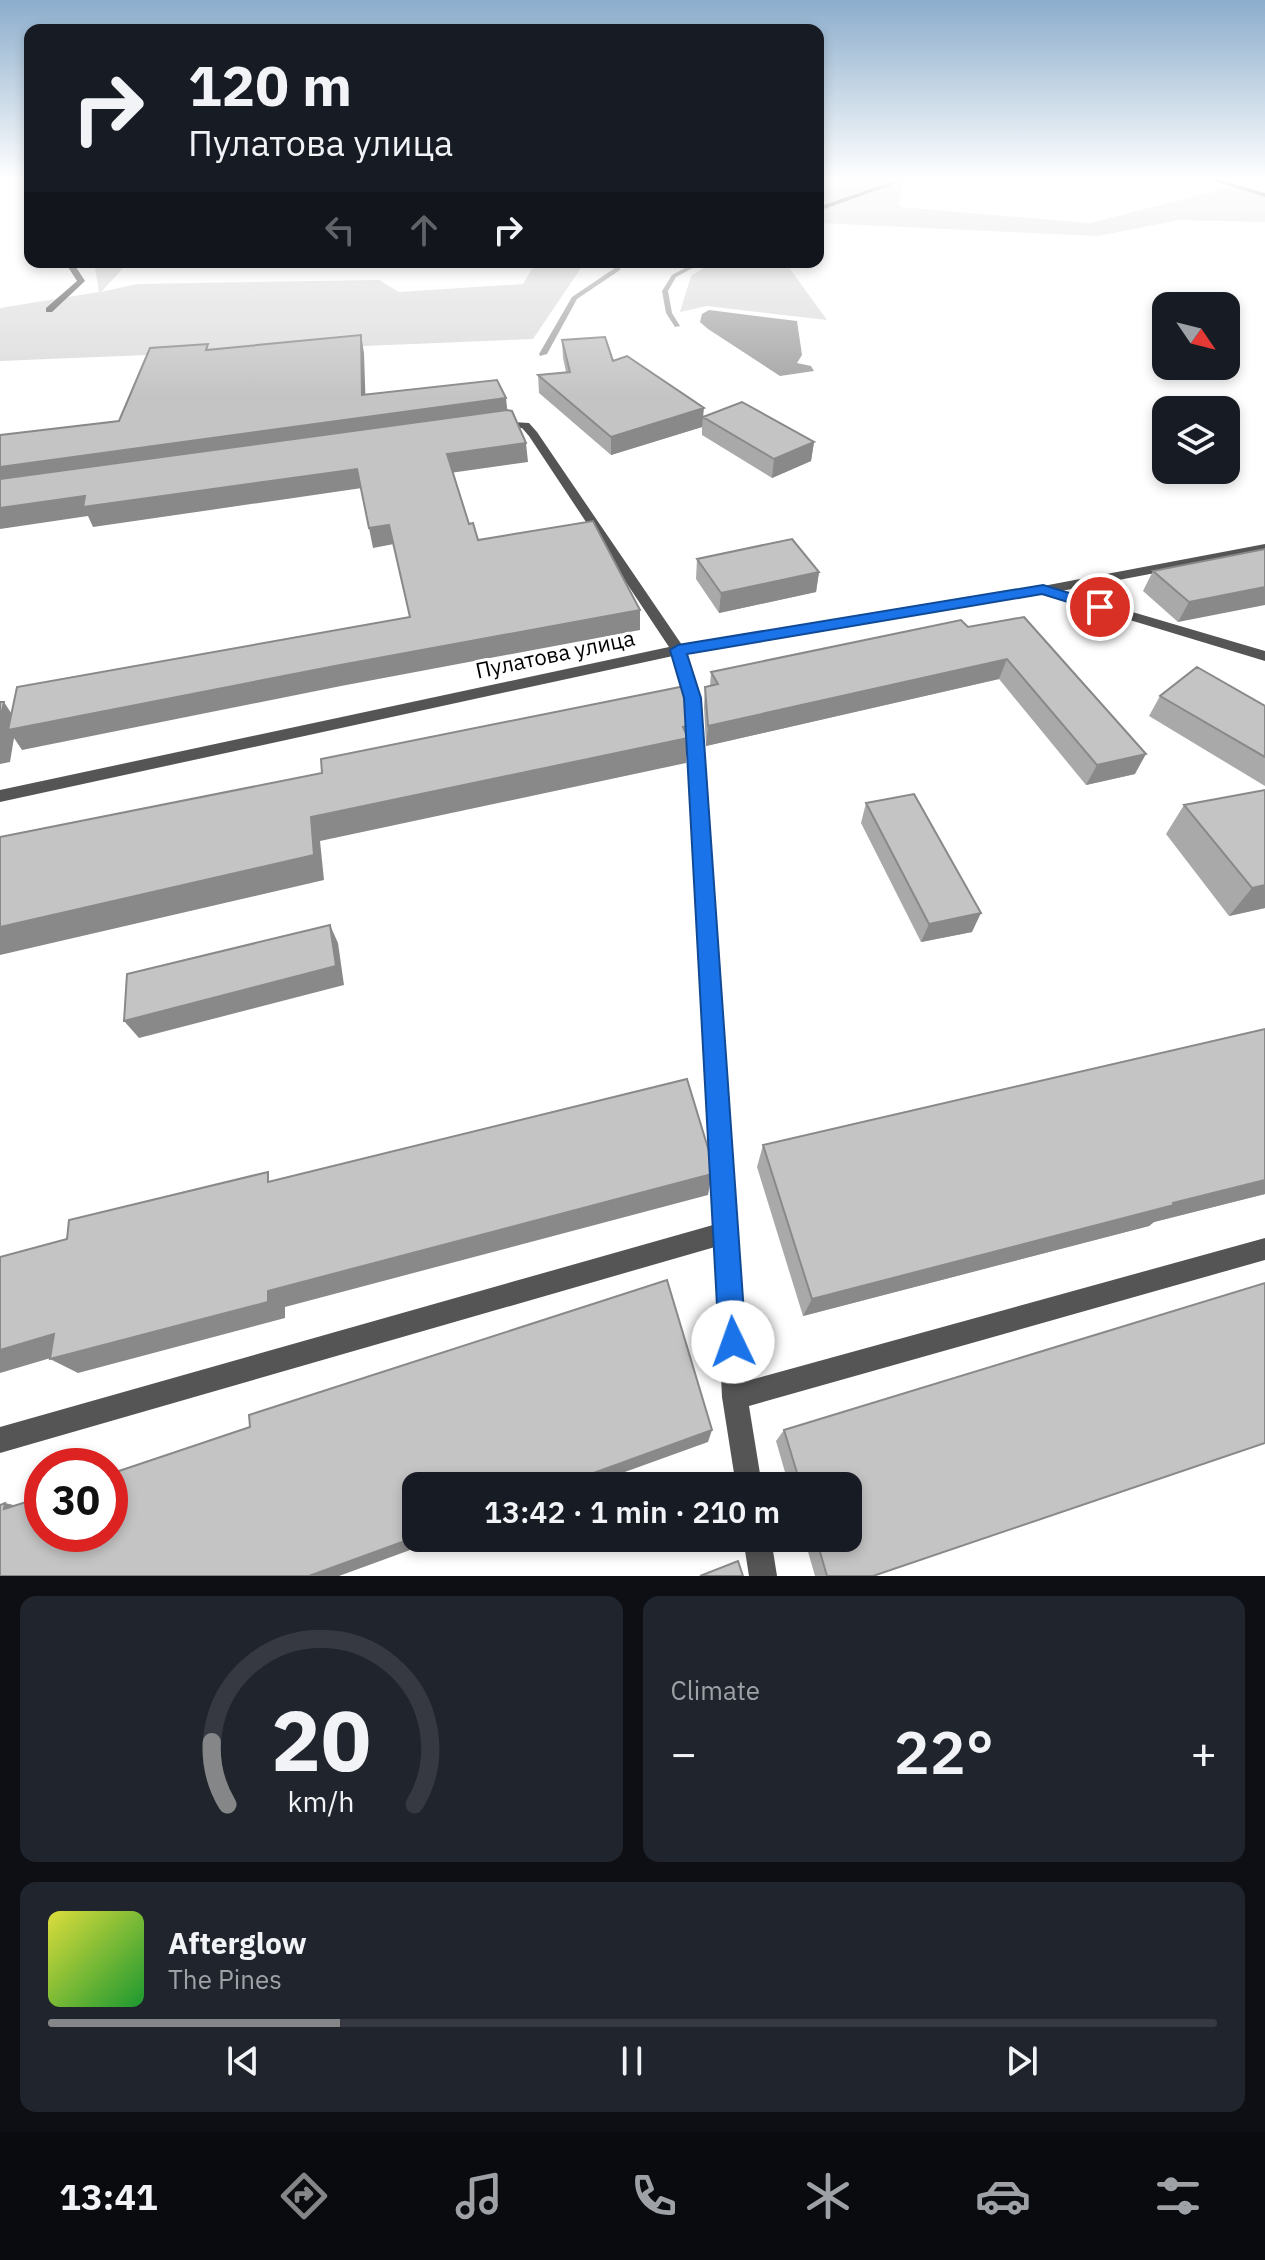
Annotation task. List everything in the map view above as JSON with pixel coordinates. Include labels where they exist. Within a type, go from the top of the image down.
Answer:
[{"type":"street","points":[[49,310],[81,281],[73,268]]},
{"type":"street","points":[[478,427],[509,422],[525,425],[678,650],[693,698],[735,1397],[747,1472]]},
{"type":"street","name":"Пулатова улица","points":[[0,796],[678,650],[1043,590],[1265,548]]},
{"type":"street","points":[[1043,590],[1265,656]]},
{"type":"street","points":[[0,1440],[727,1232]]},
{"type":"street","points":[[735,1397],[1265,1249]]},
{"type":"street","points":[[759,1552],[763,1576]]},
{"type":"shaded area","points":[[95,268],[123,268],[101,292],[137,284],[379,280],[399,292],[523,284],[532,268],[581,268],[533,339],[0,361],[0,308],[99,292]]},
{"type":"shaded area","points":[[704,268],[789,268],[827,320],[707,306],[680,312],[691,276]]},
{"type":"shaded area","points":[[709,310],[797,321],[802,355],[797,363],[811,366],[814,371],[780,376],[700,322],[702,314]]},
{"type":"building","points":[[361,335],[362,395],[497,380],[506,398],[0,467],[0,435],[119,421],[150,348],[208,344],[206,350]]},
{"type":"building","points":[[605,337],[613,361],[627,356],[704,408],[611,437],[538,375],[570,372],[562,340]]},
{"type":"building","points":[[742,402],[814,442],[774,459],[703,417]]},
{"type":"building","points":[[512,411],[526,443],[447,454],[469,524],[473,523],[478,540],[593,521],[640,610],[8,730],[17,687],[410,617],[389,525],[369,528],[357,469],[83,507],[85,496],[0,508],[0,479]]},
{"type":"building","points":[[792,539],[819,572],[721,593],[697,559]]},
{"type":"building","points":[[1265,549],[1265,587],[1189,602],[1153,571]]},
{"type":"building","points":[[1024,617],[1146,754],[1097,765],[1007,659],[708,726],[705,687],[718,684],[711,672],[961,620],[968,627]]},
{"type":"building","points":[[1197,667],[1265,706],[1265,757],[1160,696]]},
{"type":"building","points":[[685,686],[687,726],[683,727],[688,738],[311,817],[314,855],[0,927],[0,837],[322,773],[321,759]]},
{"type":"building","points":[[1265,790],[1265,885],[1252,888],[1184,805]]},
{"type":"building","points":[[914,794],[981,913],[929,924],[866,803]]},
{"type":"building","points":[[330,925],[336,966],[124,1021],[127,974]]},
{"type":"building","points":[[1265,1029],[1265,1180],[812,1299],[763,1145]]},
{"type":"building","points":[[687,1079],[711,1158],[712,1174],[268,1291],[268,1302],[50,1359],[54,1334],[0,1350],[0,1257],[67,1239],[69,1220],[268,1172],[268,1182]]},
{"type":"building","points":[[667,1280],[712,1430],[596,1472],[402,1472],[402,1542],[309,1576],[0,1576],[0,1505],[5,1503],[4,1509],[24,1503],[24,1552],[128,1552],[128,1468],[250,1427],[249,1415]]},
{"type":"building","points":[[1265,1283],[1265,1443],[873,1576],[827,1576],[820,1552],[862,1552],[862,1472],[797,1472],[784,1430]]},
{"type":"building","points":[[738,1561],[743,1576],[700,1576]]},
{"type":"waterway","points":[[543,354],[574,298],[618,268]]},
{"type":"waterway","points":[[677,326],[669,313],[665,291],[674,276],[689,268]]},
{"type":"route","points":[[733,1342],[693,698],[678,650],[1043,590],[1100,607]]}]
